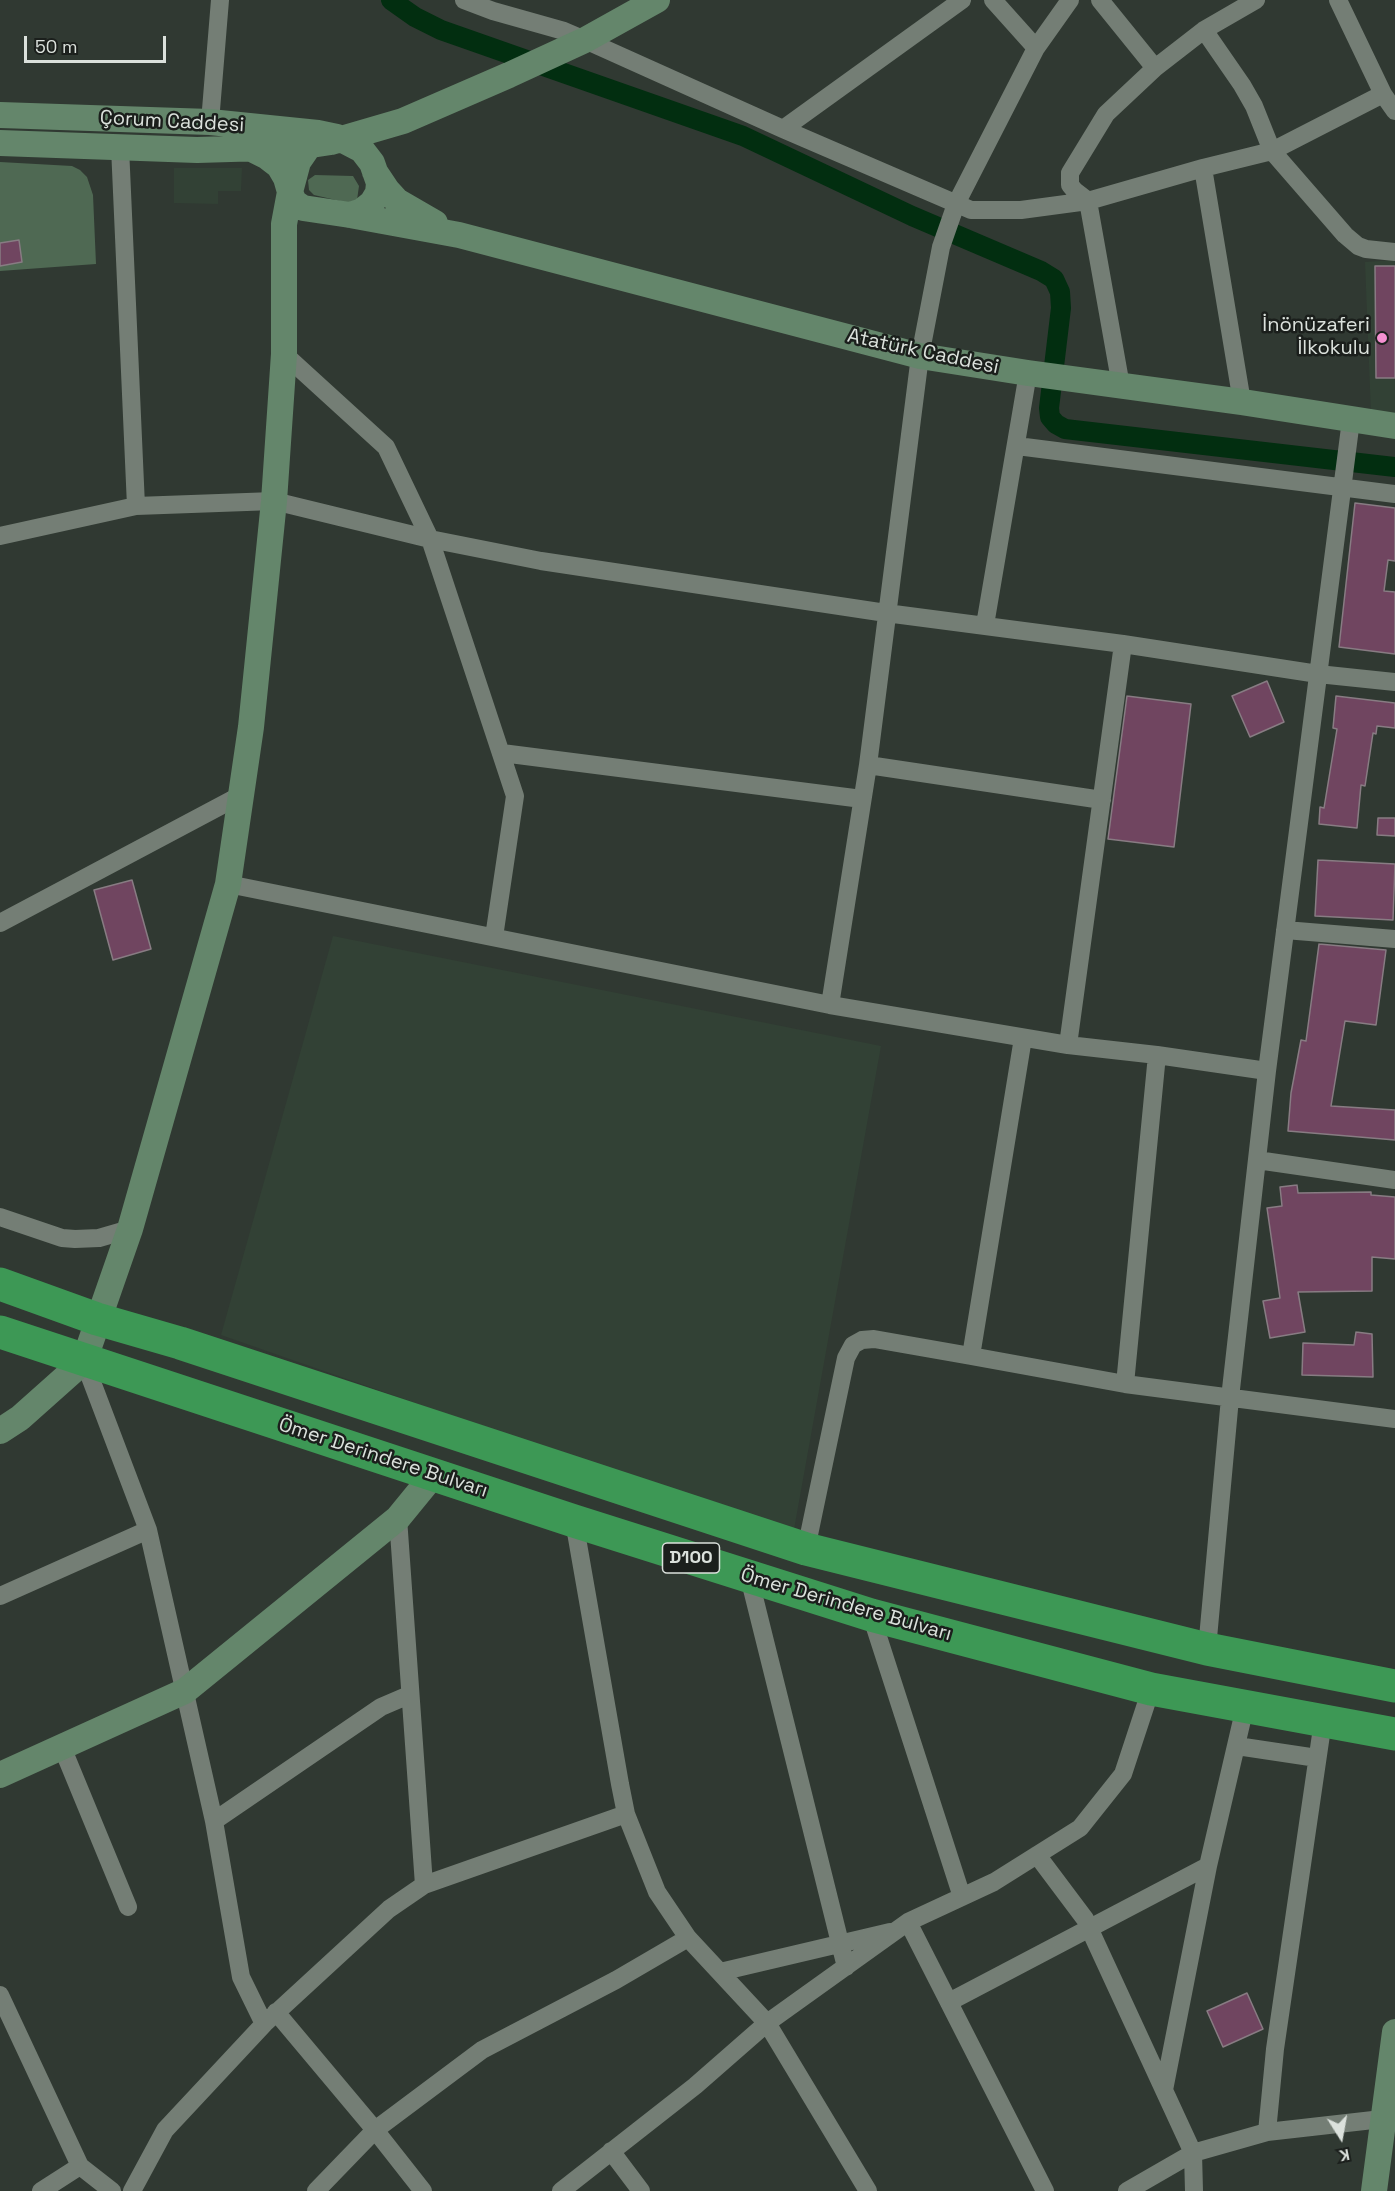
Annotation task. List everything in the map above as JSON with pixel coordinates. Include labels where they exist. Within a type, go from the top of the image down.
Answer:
[{"type":"highway","name":"D100","points":[[0,1284],[98,1319],[180,1343],[806,1549],[1207,1649],[1395,1686]]},
{"type":"highway","name":"Ömer Derindere Bulvarı","points":[[0,1332],[574,1521],[871,1615],[1151,1689],[1395,1734]]},
{"type":"street","points":[[210,123],[219,0]]},
{"type":"street","points":[[464,0],[493,11],[564,31],[971,210],[999,211],[1088,201],[1272,151],[1383,94]]},
{"type":"street","name":"Çorum Caddesi","points":[[0,143],[197,150],[309,146],[343,139],[385,127],[509,75],[585,40],[657,0]]},
{"type":"street","points":[[783,129],[962,0]]},
{"type":"street","points":[[993,0],[1036,48]]},
{"type":"street","points":[[830,1005],[868,765],[920,356],[941,248],[956,204],[1036,48],[1070,0]]},
{"type":"street","points":[[1100,0],[1155,68]]},
{"type":"street","points":[[1121,386],[1088,201],[1071,185],[1069,179],[1072,168],[1106,114],[1155,68],[1204,30],[1256,0]]},
{"type":"street","points":[[1338,0],[1383,94],[1395,111]]},
{"type":"street","points":[[1204,30],[1254,106],[1272,151],[1351,241],[1366,249],[1395,252]]},
{"type":"street","name":"Çorum Caddesi","points":[[0,115],[210,123],[318,133],[343,139]]},
{"type":"street","points":[[350,215],[362,211],[376,198],[379,186],[372,148],[385,127]]},
{"type":"street","points":[[343,139],[362,150],[387,190],[401,204],[459,235]]},
{"type":"street","points":[[0,1431],[20,1418],[84,1361],[130,1228],[228,884],[251,727],[274,501],[296,167],[309,146]]},
{"type":"street","points":[[120,147],[136,506]]},
{"type":"street","points":[[252,148],[279,166],[286,178],[292,208]]},
{"type":"street","points":[[1203,168],[1242,402]]},
{"type":"street","points":[[292,208],[350,215],[459,235]]},
{"type":"street","name":"Atatürk Caddesi","points":[[459,235],[920,356],[1395,426]]},
{"type":"street","points":[[284,354],[386,447],[430,539],[515,796],[494,938]]},
{"type":"street","points":[[985,625],[1028,373]]},
{"type":"street","points":[[1207,1649],[1230,1398],[1267,1071],[1351,420]]},
{"type":"street","points":[[1017,446],[1395,494]]},
{"type":"street","points":[[0,536],[136,506],[274,501],[430,539],[541,561],[886,613],[1124,644],[1318,674],[1395,682]]},
{"type":"street","points":[[1068,1045],[1124,644]]},
{"type":"street","points":[[502,753],[862,799]]},
{"type":"street","points":[[868,765],[1102,800]]},
{"type":"street","points":[[0,923],[241,795]]},
{"type":"street","points":[[228,884],[830,1005],[1068,1045],[1267,1071]]},
{"type":"street","points":[[1285,930],[1395,939]]},
{"type":"street","points":[[971,1356],[1023,1038]]},
{"type":"street","points":[[1125,1384],[1157,1055]]},
{"type":"street","points":[[1257,1160],[1395,1180]]},
{"type":"street","points":[[0,1217],[62,1238],[99,1238],[130,1228]]},
{"type":"street","points":[[806,1549],[846,1358],[853,1344],[862,1340],[874,1339],[1125,1384],[1395,1419]]},
{"type":"street","points":[[84,1361],[148,1530],[214,1821],[241,1977],[270,2018],[375,2130],[423,2191]]},
{"type":"street","points":[[0,1775],[185,1691],[398,1518],[434,1474]]},
{"type":"street","points":[[398,1518],[424,1885]]},
{"type":"street","points":[[574,1521],[626,1814],[657,1892],[688,1938],[767,2023],[867,2191]]},
{"type":"street","points":[[0,1596],[148,1530]]},
{"type":"street","points":[[749,1577],[846,1967]]},
{"type":"street","points":[[871,1615],[962,1897]]},
{"type":"street","points":[[561,2191],[695,2086],[767,2023],[903,1926],[994,1882],[1080,1828],[1123,1774],[1151,1689]]},
{"type":"street","points":[[214,1821],[381,1707],[409,1695]]},
{"type":"street","points":[[1164,2090],[1208,1866],[1245,1707]]},
{"type":"street","points":[[1267,2132],[1275,2049],[1323,1721]]},
{"type":"street","points":[[1237,1746],[1317,1758]]},
{"type":"street","points":[[62,1747],[128,1907]]},
{"type":"street","points":[[132,2191],[165,2130],[270,2018],[389,1909],[424,1885],[626,1814]]},
{"type":"street","points":[[1037,1855],[1085,1919],[1193,2153],[1194,2191]]},
{"type":"street","points":[[949,2002],[1090,1930],[1208,1866]]},
{"type":"street","points":[[720,1972],[903,1926]]},
{"type":"street","points":[[903,1926],[949,2002],[1045,2191]]},
{"type":"street","points":[[316,2191],[375,2130],[482,2050],[616,1980],[688,1938]]},
{"type":"street","points":[[0,1995],[80,2166],[111,2191]]},
{"type":"street","points":[[1374,2191],[1395,2032]]},
{"type":"street","points":[[1127,2191],[1193,2153],[1267,2132],[1382,2119]]},
{"type":"street","points":[[611,2151],[641,2191]]},
{"type":"street","points":[[41,2191],[80,2166]]},
{"type":"shaded area","points":[[0,162],[72,166],[87,177],[93,195],[96,264],[0,271]]},
{"type":"shaded area","points":[[174,168],[242,168],[241,191],[218,191],[218,204],[174,203]]},
{"type":"shaded area","points":[[315,175],[353,176],[359,186],[357,200],[349,203],[314,195],[309,190],[308,180]]},
{"type":"shaded area","name":"İnönüzaferi İlkokulu","points":[[1395,260],[1395,417],[1371,414],[1365,262]]},
{"type":"shaded area","points":[[333,936],[881,1046],[793,1535],[221,1335]]},
{"type":"building","points":[[19,240],[22,262],[0,266],[0,243]]},
{"type":"building","points":[[1375,266],[1395,266],[1395,378],[1376,378]]},
{"type":"building","points":[[1355,503],[1395,508],[1395,561],[1388,560],[1384,591],[1395,592],[1395,654],[1339,647]]},
{"type":"building","points":[[1267,681],[1284,722],[1250,737],[1232,696]]},
{"type":"building","points":[[1127,696],[1191,704],[1174,847],[1108,839]]},
{"type":"building","points":[[1336,696],[1395,703],[1395,728],[1377,726],[1376,734],[1373,733],[1365,786],[1361,785],[1357,828],[1319,824],[1320,807],[1324,808],[1337,729],[1333,728]]},
{"type":"building","points":[[1378,818],[1395,818],[1395,836],[1377,835]]},
{"type":"building","points":[[1318,860],[1395,864],[1393,920],[1315,916]]},
{"type":"building","points":[[132,880],[151,949],[113,960],[94,890]]},
{"type":"building","points":[[1319,944],[1386,950],[1376,1025],[1345,1021],[1331,1106],[1395,1110],[1395,1140],[1288,1131],[1291,1093],[1301,1040],[1306,1041]]},
{"type":"building","points":[[1297,1185],[1298,1193],[1371,1192],[1371,1195],[1395,1197],[1395,1259],[1372,1257],[1372,1291],[1298,1292],[1305,1332],[1270,1338],[1263,1301],[1280,1298],[1267,1208],[1282,1206],[1280,1187]]},
{"type":"building","points":[[1356,1332],[1372,1334],[1373,1377],[1302,1375],[1303,1343],[1354,1345]]},
{"type":"building","points":[[1247,1993],[1263,2029],[1223,2047],[1207,2011]]},
{"type":"waterway","points":[[391,0],[415,17],[441,30],[743,136],[912,216],[1041,271],[1054,279],[1060,292],[1061,308],[1049,408],[1050,417],[1065,429],[1395,467]]},
{"type":"place","name":"İnönüzaferi İlkokulu","points":[[1382,338]]}]
